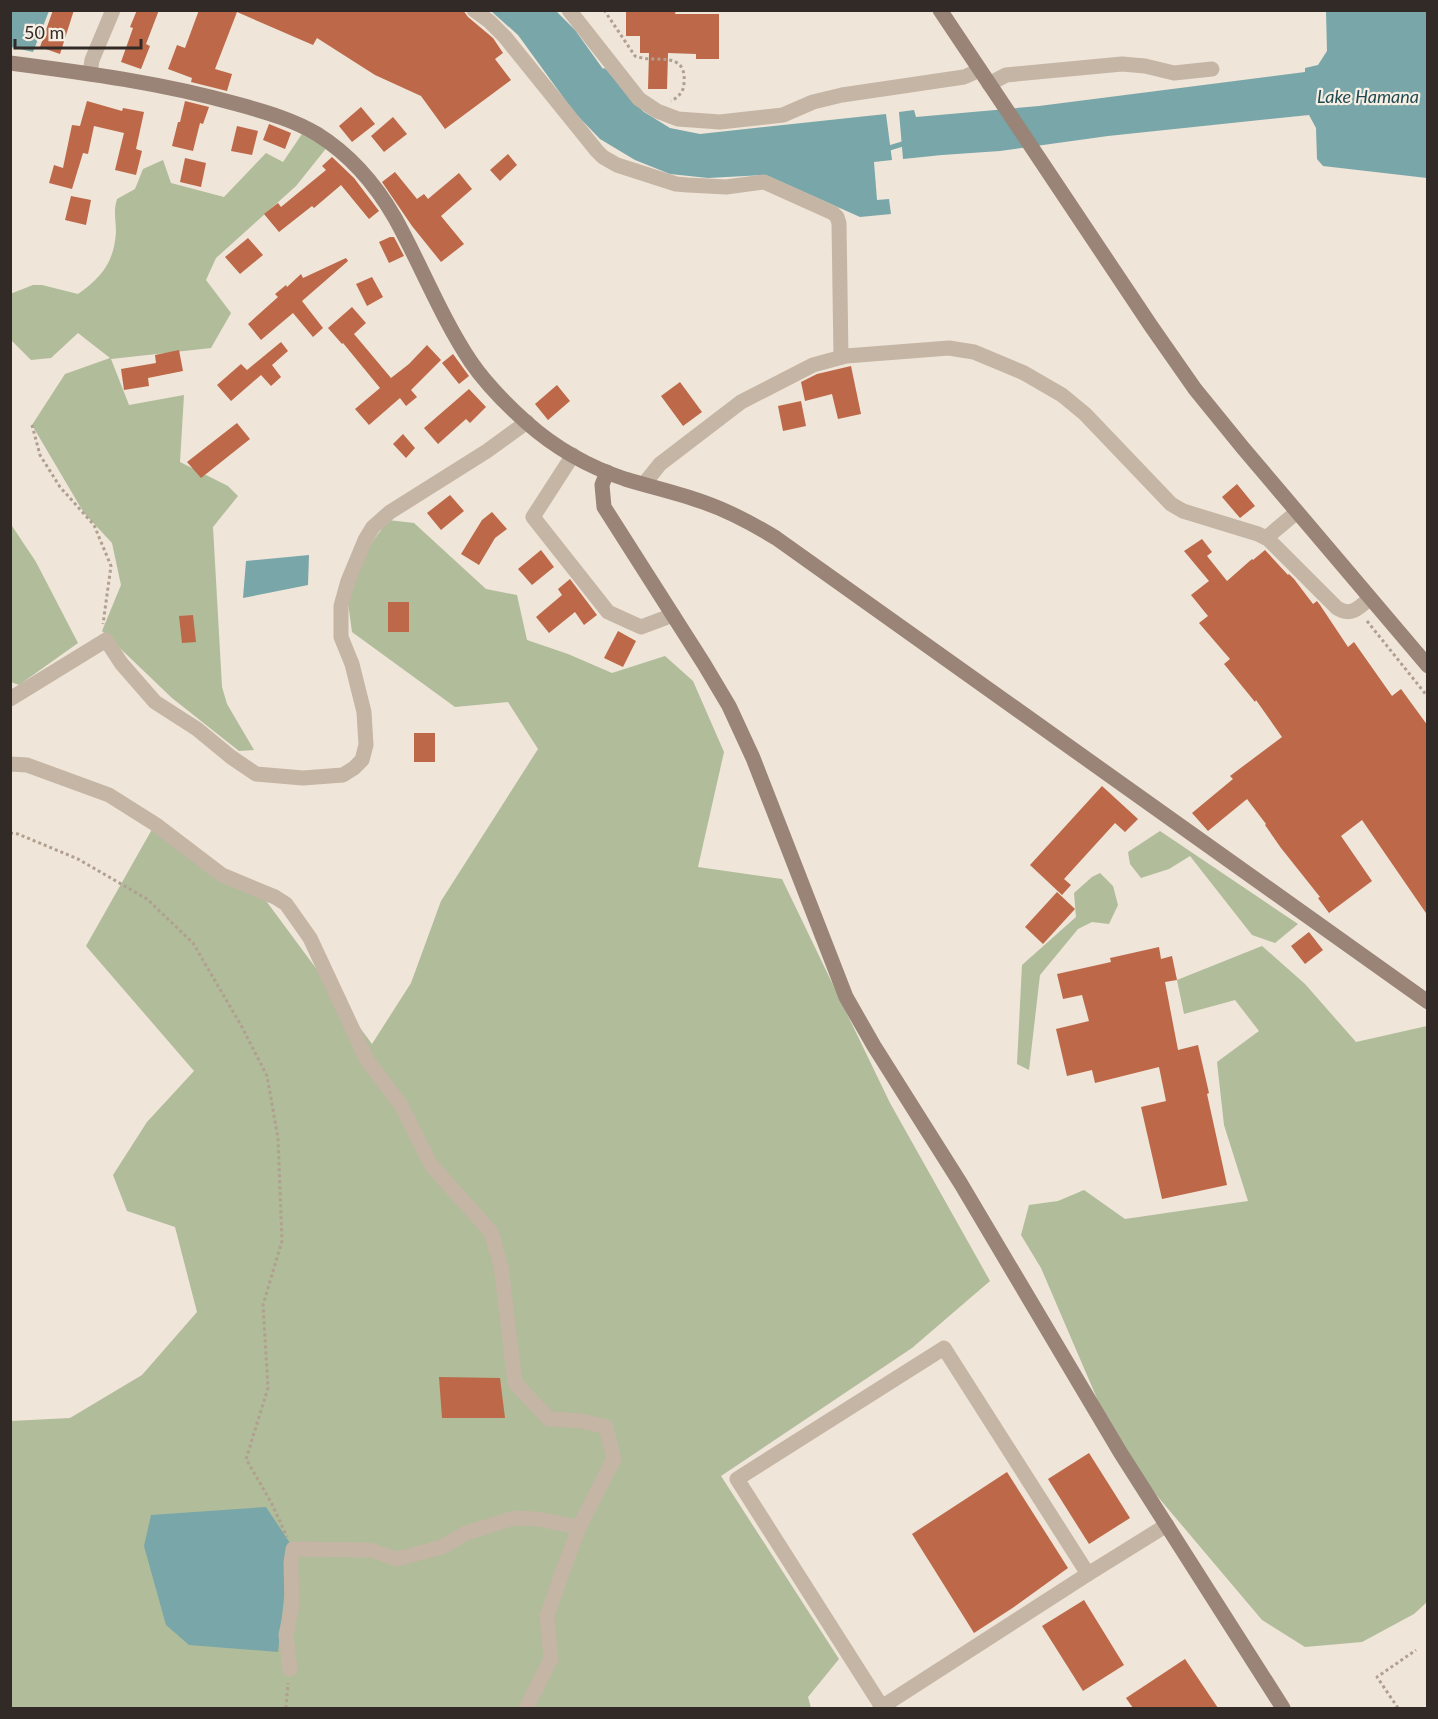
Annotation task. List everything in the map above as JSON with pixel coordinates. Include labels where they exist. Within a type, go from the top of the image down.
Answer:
[{"type":"street","points":[[90,74],[92,60],[113,10]]},
{"type":"street","points":[[474,10],[497,29],[597,151],[609,162],[676,184],[720,187],[764,182],[833,213],[839,223],[841,357]]},
{"type":"street","points":[[569,10],[639,99],[657,111],[678,119],[709,122],[783,115],[813,102],[842,95],[964,77],[980,70]]},
{"type":"street","points":[[940,10],[1180,368],[1237,442],[1428,666]]},
{"type":"street","points":[[10,63],[166,87],[220,99],[305,127],[331,143],[368,179],[393,215],[452,330],[472,363],[497,394],[544,436],[573,455],[607,472],[705,503],[742,519],[776,538],[1428,1002]]},
{"type":"street","points":[[992,89],[1006,75],[1122,64],[1145,66],[1174,73],[1212,69]]},
{"type":"street","points":[[644,484],[660,464],[741,402],[813,365],[841,357],[949,348],[974,352],[1024,373],[1050,387],[1074,404],[1171,504],[1183,511],[1266,538],[1343,612],[1350,613],[1370,598]]},
{"type":"street","points":[[10,699],[106,640],[121,663],[155,702],[198,729],[231,757],[256,774],[303,778],[343,775],[362,760],[366,745],[364,712],[352,664],[341,637],[341,606],[364,540],[373,527],[390,512],[487,451],[527,422]]},
{"type":"street","points":[[573,455],[533,518],[608,612],[641,627],[673,615]]},
{"type":"street","points":[[607,472],[602,485],[604,507],[729,706],[753,758],[846,997],[874,1046],[961,1184],[1114,1443],[1283,1708]]},
{"type":"street","points":[[1266,538],[1297,512]]},
{"type":"street","points":[[10,764],[27,765],[109,795],[155,824],[222,875],[275,897],[286,904],[310,939],[367,1060],[401,1105],[431,1165],[491,1232],[501,1266],[515,1383],[549,1419],[582,1421],[606,1427],[614,1459],[579,1527],[547,1616],[551,1659],[526,1708]]},
{"type":"street","points":[[1088,1574],[944,1348],[737,1479],[881,1708],[1167,1525]]},
{"type":"street","points":[[290,1669],[286,1635],[292,1606],[293,1549],[370,1550],[397,1559],[442,1546],[466,1533],[514,1518],[537,1519],[579,1527]]},
{"type":"path","points":[[604,10],[635,56],[670,59],[678,63],[683,70],[684,88],[673,101],[650,103],[639,99]]},
{"type":"path","points":[[32,425],[40,455],[60,487],[93,525],[111,566],[102,631],[106,640]]},
{"type":"path","points":[[10,833],[18,834],[78,859],[147,899],[193,943],[242,1027],[267,1076],[278,1138],[282,1241],[263,1305],[268,1388],[246,1459],[271,1502],[293,1549]]},
{"type":"path","points":[[1398,1708],[1377,1677],[1416,1650]]},
{"type":"path","points":[[285,1708],[290,1669]]},
{"type":"green space","points":[[302,134],[328,146],[296,186],[216,258],[206,280],[231,313],[211,348],[111,359],[129,405],[184,395],[180,462],[228,486],[238,496],[213,527],[222,687],[227,704],[254,750],[239,751],[172,698],[102,631],[121,585],[112,543],[84,513],[32,425],[65,374],[110,358],[78,333],[51,358],[31,360],[11,340],[10,294],[33,285],[42,285],[78,294],[94,281],[105,268],[113,252],[117,199],[135,189],[143,169],[163,160],[171,183],[224,197],[266,153],[283,162]]},
{"type":"green space","points":[[388,520],[414,523],[486,589],[517,595],[527,640],[612,673],[665,656],[693,681],[724,752],[698,867],[782,879],[890,1103],[990,1281],[912,1348],[721,1476],[839,1659],[808,1697],[811,1708],[11,1708],[11,1421],[70,1418],[142,1375],[197,1312],[175,1227],[127,1211],[113,1175],[147,1122],[194,1071],[86,946],[155,824],[258,890],[372,1044],[411,983],[441,901],[538,749],[508,702],[455,707],[352,632],[345,581]]},
{"type":"green space","points":[[10,523],[36,562],[78,643],[19,685],[11,682]]},
{"type":"green space","points":[[1160,831],[1298,924],[1275,943],[1252,935],[1190,856],[1169,869],[1141,878],[1130,864],[1128,852]]},
{"type":"green space","points":[[1100,873],[1113,886],[1118,905],[1109,924],[1092,922],[1078,929],[1040,975],[1029,1070],[1017,1064],[1022,965],[1076,917],[1074,893]]},
{"type":"green space","points":[[1262,946],[1305,984],[1356,1042],[1427,1026],[1427,1602],[1414,1614],[1362,1642],[1305,1647],[1262,1620],[1120,1452],[1041,1268],[1021,1235],[1029,1205],[1058,1201],[1084,1190],[1125,1219],[1248,1201],[1224,1125],[1217,1062],[1259,1031],[1235,1000],[1184,1014],[1177,980]]},
{"type":"water","points":[[10,11],[49,11],[33,52],[11,47]]},
{"type":"water","points":[[491,11],[556,11],[575,30],[613,83],[644,112],[670,128],[700,134],[886,114],[892,160],[874,162],[877,200],[889,199],[891,214],[860,217],[766,175],[708,178],[670,174],[635,160],[600,139],[574,112],[518,35]]},
{"type":"water","name":"Lake Hamana","points":[[1326,11],[1427,11],[1427,178],[1323,166],[1317,159],[1316,128],[1309,115],[1108,136],[1000,151],[903,159],[899,112],[914,110],[916,117],[1039,106],[1305,72],[1305,68],[1318,65],[1327,51]]},
{"type":"water","points":[[309,555],[308,585],[243,598],[246,561]]},
{"type":"water","points":[[266,1507],[290,1543],[278,1652],[189,1645],[166,1625],[144,1546],[151,1515]]},
{"type":"building","points":[[53,10],[74,10],[60,54],[40,47]]},
{"type":"building","points":[[137,10],[159,10],[146,44],[150,46],[141,69],[121,62]]},
{"type":"building","points":[[199,10],[463,10],[493,38],[503,53],[495,59],[511,80],[445,129],[421,96],[375,75],[317,38],[313,45],[237,12],[215,69],[232,74],[227,91],[191,82],[192,78],[168,69],[177,45],[185,48]]},
{"type":"building","points":[[626,10],[676,10],[675,14],[719,14],[719,59],[696,59],[696,54],[668,53],[667,89],[648,89],[649,53],[640,53],[640,36],[626,36]]},
{"type":"building","points":[[87,101],[122,111],[123,108],[144,112],[136,149],[142,151],[136,175],[115,170],[124,133],[94,126],[88,154],[83,153],[72,189],[49,183],[54,165],[63,168],[72,125],[80,126]]},
{"type":"building","points":[[185,101],[209,107],[203,124],[200,123],[193,151],[172,146]]},
{"type":"building","points":[[361,107],[375,124],[352,142],[339,126]]},
{"type":"building","points":[[393,117],[407,134],[384,152],[371,136]]},
{"type":"building","points":[[269,124],[291,133],[285,149],[263,140]]},
{"type":"building","points":[[237,126],[258,131],[252,155],[231,151]]},
{"type":"building","points":[[508,154],[517,165],[500,181],[490,170]]},
{"type":"building","points":[[332,157],[354,178],[379,211],[369,219],[341,185],[314,208],[312,206],[279,232],[264,214],[278,203],[281,207],[326,170],[322,166]]},
{"type":"building","points":[[185,158],[206,163],[201,187],[180,182]]},
{"type":"building","points":[[395,172],[417,199],[424,194],[428,199],[459,173],[472,189],[441,216],[464,244],[441,262],[412,226],[382,182]]},
{"type":"building","points":[[71,196],[91,200],[86,225],[65,220]]},
{"type":"building","points":[[394,237],[404,256],[389,263],[379,242]]},
{"type":"building","points":[[248,238],[263,255],[240,274],[225,257]]},
{"type":"building","points":[[346,258],[348,261],[302,301],[323,328],[313,337],[293,313],[261,340],[248,324],[278,297],[275,294],[301,274],[303,278]]},
{"type":"building","points":[[372,277],[383,297],[367,306],[356,284]]},
{"type":"building","points":[[352,307],[366,323],[354,334],[391,378],[409,364],[427,345],[441,360],[411,390],[417,397],[406,406],[400,398],[369,425],[355,409],[380,388],[328,328]]},
{"type":"building","points":[[281,342],[288,351],[272,365],[281,377],[271,386],[261,375],[231,401],[217,385],[241,364],[247,370]]},
{"type":"building","points":[[179,350],[183,371],[148,378],[149,386],[124,390],[121,369],[156,363],[155,355]]},
{"type":"building","points":[[453,354],[469,376],[459,384],[442,363]]},
{"type":"building","points":[[851,366],[861,414],[838,419],[832,394],[805,401],[801,382],[817,374]]},
{"type":"building","points":[[680,382],[702,412],[683,426],[661,396]]},
{"type":"building","points":[[557,385],[570,401],[548,420],[535,404]]},
{"type":"building","points":[[469,389],[486,407],[470,423],[466,419],[438,444],[424,428]]},
{"type":"building","points":[[801,401],[806,426],[783,431],[778,406]]},
{"type":"building","points":[[237,423],[250,439],[201,478],[187,462]]},
{"type":"building","points":[[403,434],[415,448],[406,458],[393,444]]},
{"type":"building","points":[[1237,484],[1255,506],[1240,518],[1222,497]]},
{"type":"building","points":[[450,495],[464,511],[441,530],[427,513]]},
{"type":"building","points":[[492,512],[507,529],[495,538],[479,565],[461,554],[482,520]]},
{"type":"building","points":[[1202,539],[1212,552],[1207,556],[1227,581],[1265,550],[1294,579],[1313,604],[1317,601],[1348,647],[1354,642],[1392,696],[1401,689],[1428,726],[1428,916],[1362,820],[1341,836],[1372,881],[1329,913],[1318,898],[1320,897],[1281,848],[1247,799],[1208,831],[1192,813],[1233,779],[1230,776],[1282,737],[1256,700],[1255,702],[1224,664],[1230,659],[1199,623],[1208,616],[1191,595],[1209,581],[1184,551]]},
{"type":"building","points":[[541,550],[554,567],[532,585],[518,569]]},
{"type":"building","points":[[570,579],[597,615],[584,625],[575,612],[549,633],[536,617],[562,595],[558,589]]},
{"type":"building","points":[[388,602],[409,602],[409,632],[388,632]]},
{"type":"building","points":[[193,615],[196,642],[182,643],[179,616]]},
{"type":"building","points":[[618,631],[636,641],[623,667],[604,658]]},
{"type":"building","points":[[414,733],[435,733],[435,762],[414,762]]},
{"type":"building","points":[[1102,786],[1138,819],[1125,832],[1115,823],[1064,879],[1071,885],[1062,895],[1030,865]]},
{"type":"building","points":[[1057,892],[1075,909],[1043,944],[1025,927]]},
{"type":"building","points":[[1309,932],[1323,950],[1305,964],[1291,946]]},
{"type":"building","points":[[1159,947],[1161,959],[1172,956],[1177,980],[1165,982],[1178,1050],[1198,1045],[1227,1185],[1162,1199],[1141,1107],[1166,1101],[1159,1067],[1095,1083],[1092,1070],[1067,1076],[1056,1029],[1089,1021],[1082,995],[1063,999],[1057,974],[1111,962],[1110,958]]},
{"type":"building","points":[[439,1377],[500,1378],[505,1418],[442,1418]]},
{"type":"building","points":[[1089,1453],[1130,1518],[1089,1544],[1048,1479]]},
{"type":"building","points":[[1007,1472],[1068,1568],[974,1633],[912,1534]]},
{"type":"building","points":[[1084,1600],[1124,1665],[1083,1691],[1042,1626]]},
{"type":"building","points":[[1185,1659],[1218,1708],[1133,1708],[1126,1698]]},
{"type":"waterway","points":[[604,71],[628,98]]},
{"type":"waterway","points":[[886,149],[909,142]]}]
